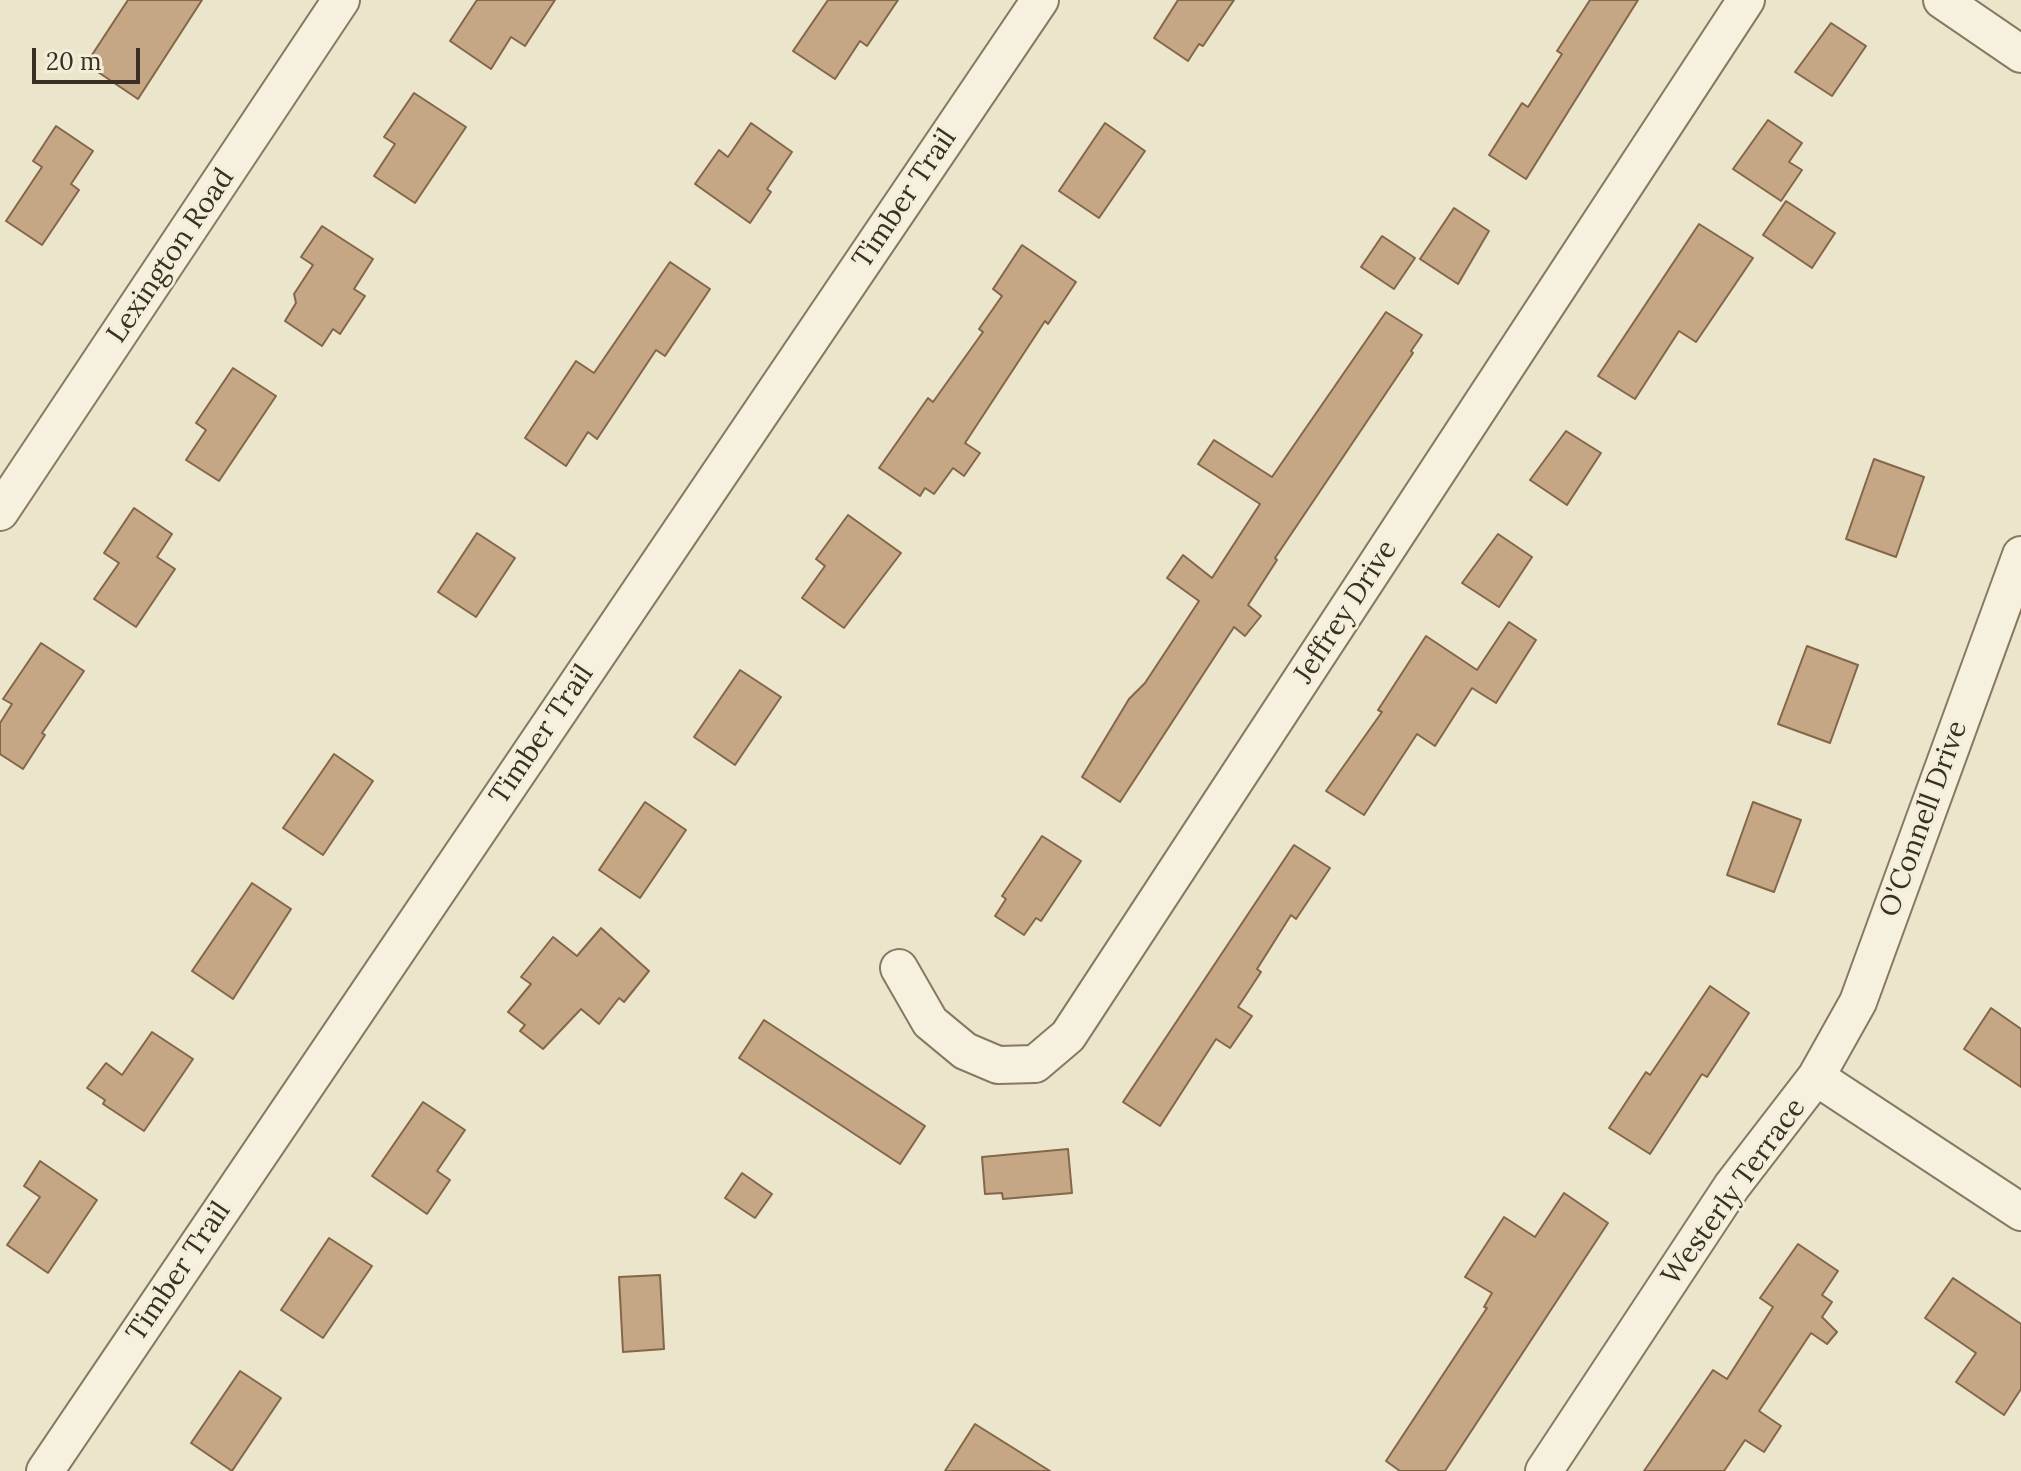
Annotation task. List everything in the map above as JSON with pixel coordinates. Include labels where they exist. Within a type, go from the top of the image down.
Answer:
[{"type":"street","name":"Lexington Road","points":[[0,512],[341,0]]},
{"type":"street","name":"Timber Trail","points":[[45,1471],[1040,0]]},
{"type":"street","name":"Jeffrey Drive","points":[[899,968],[930,1022],[965,1051],[998,1065],[1035,1064],[1068,1036],[1746,0]]},
{"type":"street","points":[[1942,0],[2021,54]]},
{"type":"street","name":"O'Connell Drive","points":[[1816,1077],[1858,1002],[2021,555]]},
{"type":"street","name":"Westerly Terrace","points":[[1544,1471],[1732,1186],[1816,1077],[2021,1212]]},
{"type":"building","points":[[128,0],[202,0],[138,99],[86,64]]},
{"type":"building","points":[[477,0],[555,0],[525,46],[511,37],[491,69],[450,41]]},
{"type":"building","points":[[828,0],[898,0],[867,46],[860,41],[835,79],[793,51]]},
{"type":"building","points":[[1178,0],[1234,0],[1203,46],[1199,44],[1188,61],[1154,38]]},
{"type":"building","points":[[1590,0],[1638,0],[1526,179],[1489,155],[1522,103],[1528,107],[1562,54],[1557,51]]},
{"type":"building","points":[[1831,23],[1866,46],[1832,96],[1795,72]]},
{"type":"building","points":[[414,93],[466,127],[415,203],[374,176],[395,144],[384,137]]},
{"type":"building","points":[[1768,120],[1802,143],[1789,162],[1802,170],[1781,201],[1733,169]]},
{"type":"building","points":[[751,123],[792,152],[767,189],[771,192],[750,223],[695,184],[719,150],[728,157]]},
{"type":"building","points":[[1105,123],[1145,151],[1099,218],[1059,191]]},
{"type":"building","points":[[56,126],[93,151],[71,184],[79,190],[42,245],[6,221],[42,167],[33,161]]},
{"type":"building","points":[[1786,201],[1835,233],[1812,268],[1763,235]]},
{"type":"building","points":[[1454,208],[1489,231],[1458,284],[1420,259]]},
{"type":"building","points":[[1699,224],[1753,258],[1696,342],[1679,331],[1635,399],[1598,376]]},
{"type":"building","points":[[322,226],[373,259],[354,289],[365,296],[340,334],[333,329],[322,346],[285,321],[296,303],[294,294],[313,265],[301,257]]},
{"type":"building","points":[[1382,236],[1415,258],[1394,289],[1361,267]]},
{"type":"building","points":[[1022,245],[1076,282],[1048,324],[1045,321],[965,443],[980,453],[964,476],[953,468],[934,494],[925,488],[920,496],[879,468],[928,398],[933,402],[983,332],[979,329],[1002,296],[993,289]]},
{"type":"building","points":[[670,262],[710,289],[665,356],[656,350],[597,439],[588,432],[566,466],[525,438],[576,361],[594,373]]},
{"type":"building","points":[[1386,312],[1422,335],[1411,351],[1413,353],[1275,558],[1277,560],[1248,605],[1261,616],[1245,636],[1234,627],[1120,802],[1082,777],[1129,699],[1145,683],[1199,601],[1167,578],[1183,555],[1212,578],[1260,504],[1198,464],[1214,440],[1272,477]]},
{"type":"building","points":[[233,368],[276,396],[219,481],[186,460],[206,430],[196,423]]},
{"type":"building","points":[[1566,431],[1601,453],[1567,505],[1530,480]]},
{"type":"building","points":[[1874,459],[1924,477],[1896,557],[1846,539]]},
{"type":"building","points":[[134,508],[172,534],[157,557],[175,569],[136,627],[94,599],[119,563],[104,553]]},
{"type":"building","points":[[848,515],[901,553],[844,628],[802,598],[825,566],[816,559]]},
{"type":"building","points":[[477,533],[515,558],[476,617],[438,592]]},
{"type":"building","points":[[1498,534],[1532,557],[1499,607],[1462,583]]},
{"type":"building","points":[[1509,622],[1536,640],[1496,703],[1472,688],[1435,746],[1417,734],[1364,815],[1326,791],[1382,712],[1378,710],[1426,636],[1477,670]]},
{"type":"building","points":[[41,643],[84,671],[42,733],[45,735],[23,769],[0,754],[0,723],[12,704],[3,699]]},
{"type":"building","points":[[1807,646],[1858,665],[1830,743],[1778,724]]},
{"type":"building","points":[[740,670],[781,697],[735,765],[694,737]]},
{"type":"building","points":[[334,754],[373,781],[323,855],[283,828]]},
{"type":"building","points":[[645,802],[686,830],[640,898],[599,870]]},
{"type":"building","points":[[1753,802],[1801,820],[1774,892],[1727,875]]},
{"type":"building","points":[[1042,836],[1081,861],[1041,921],[1036,918],[1024,935],[995,916],[1006,899],[1002,896]]},
{"type":"building","points":[[1294,845],[1330,868],[1296,919],[1291,915],[1257,969],[1261,972],[1238,1007],[1252,1016],[1230,1048],[1216,1039],[1160,1126],[1123,1102]]},
{"type":"building","points":[[252,883],[291,909],[233,999],[192,971]]},
{"type":"building","points":[[601,928],[649,971],[624,1002],[619,998],[599,1024],[581,1009],[543,1049],[520,1031],[525,1025],[508,1012],[531,984],[521,977],[553,937],[577,956]]},
{"type":"building","points":[[1710,986],[1749,1013],[1707,1077],[1702,1074],[1650,1154],[1609,1128],[1646,1072],[1650,1075]]},
{"type":"building","points":[[1991,1008],[2021,1029],[2021,1087],[1964,1049]]},
{"type":"building","points":[[764,1020],[925,1126],[900,1164],[739,1058]]},
{"type":"building","points":[[152,1032],[193,1059],[144,1131],[103,1104],[105,1100],[87,1088],[106,1063],[122,1075]]},
{"type":"building","points":[[423,1102],[465,1130],[437,1171],[450,1180],[427,1214],[372,1176]]},
{"type":"building","points":[[1068,1149],[1072,1193],[1003,1199],[1002,1193],[985,1194],[982,1157]]},
{"type":"building","points":[[40,1161],[97,1200],[48,1273],[7,1245],[40,1197],[24,1186]]},
{"type":"building","points":[[742,1173],[772,1194],[755,1218],[725,1198]]},
{"type":"building","points":[[1564,1193],[1608,1223],[1445,1471],[1400,1471],[1386,1461],[1487,1308],[1484,1307],[1492,1293],[1465,1277],[1504,1217],[1535,1237]]},
{"type":"building","points":[[329,1238],[372,1266],[323,1338],[281,1310]]},
{"type":"building","points":[[1798,1244],[1838,1271],[1822,1295],[1832,1302],[1822,1317],[1837,1332],[1827,1344],[1811,1333],[1759,1411],[1781,1426],[1764,1452],[1745,1440],[1724,1471],[1644,1471],[1713,1370],[1727,1379],[1773,1307],[1760,1298]]},
{"type":"building","points":[[660,1275],[664,1349],[623,1352],[619,1277]]},
{"type":"building","points":[[1953,1278],[2021,1324],[2021,1389],[2004,1415],[1956,1382],[1976,1353],[1925,1318]]},
{"type":"building","points":[[240,1371],[281,1398],[232,1471],[191,1443]]},
{"type":"building","points":[[975,1424],[1050,1471],[945,1471]]}]
